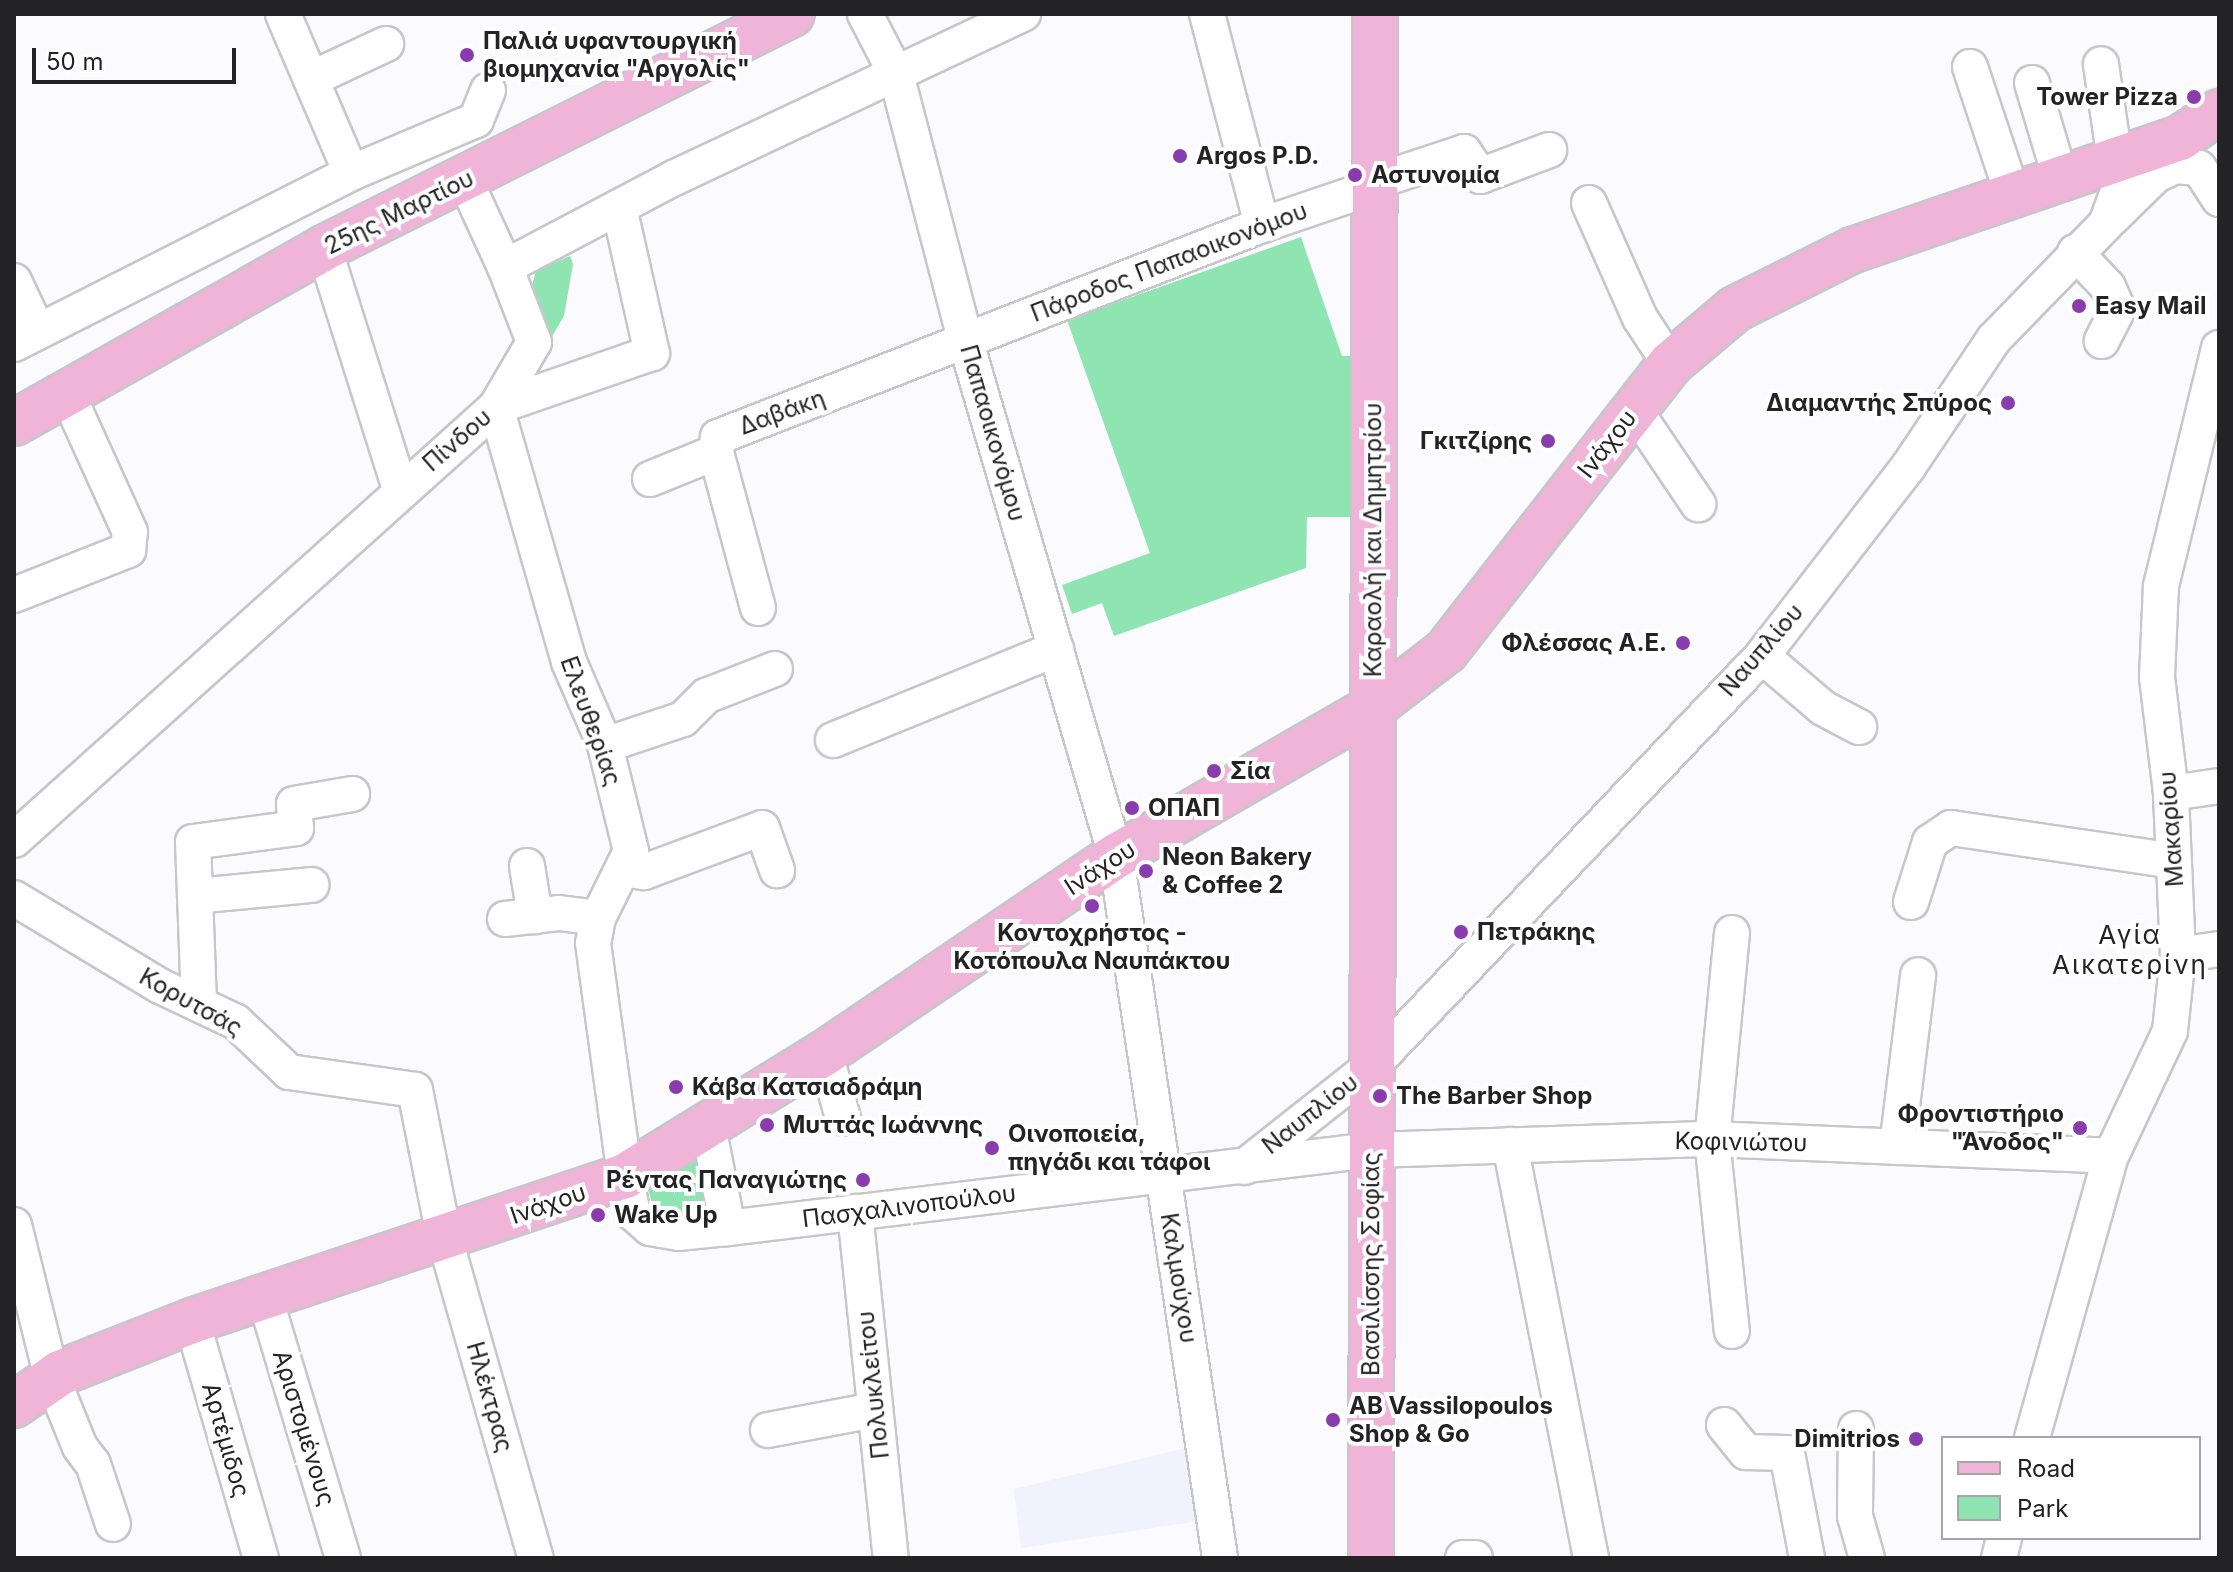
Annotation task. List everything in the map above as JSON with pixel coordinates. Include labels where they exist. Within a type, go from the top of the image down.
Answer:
[{"type":"main road","name":"25ης Μαρτίου","points":[[14,423],[324,248],[792,14]]},
{"type":"main road","name":"Καραολή και Δημητρίου","points":[[1372,1066],[1375,14]]},
{"type":"main road","points":[[2115,157],[2180,138],[2219,112]]},
{"type":"main road","name":"Ινάχου","points":[[14,1405],[52,1378],[192,1321],[625,1176],[825,1053],[1116,856],[1372,708],[1446,651],[1670,364],[1735,309],[1791,278],[2115,157]]},
{"type":"main road","name":"Βασιλίσσης Σοφίας","points":[[1371,1558],[1372,1066]]},
{"type":"street","name":"Παπαοικονόμου","points":[[865,14],[896,74],[965,339],[1116,856]]},
{"type":"street","points":[[465,180],[505,267],[619,207],[1023,14]]},
{"type":"street","points":[[1207,14],[1262,225]]},
{"type":"street","points":[[284,17],[351,173]]},
{"type":"street","points":[[311,79],[386,44]]},
{"type":"street","name":"Ναυπλίου","points":[[1243,1168],[1372,1066],[1762,656],[1908,467],[1994,339],[2075,252],[2106,224],[2119,188],[2101,64]]},
{"type":"street","points":[[1970,67],[2012,193]]},
{"type":"street","points":[[2032,83],[2060,177]]},
{"type":"street","points":[[14,281],[25,337],[351,173],[476,120],[488,90]]},
{"type":"street","name":"Πάροδος Παπαοικονόμου","points":[[965,339],[1262,225],[1464,152],[1480,176],[1549,150]]},
{"type":"street","points":[[2106,224],[2156,175],[2175,166],[2199,168],[2219,199]]},
{"type":"street","points":[[1589,203],[1640,318],[1670,364]]},
{"type":"street","points":[[496,407],[652,353],[619,207]]},
{"type":"street","points":[[324,248],[400,489]]},
{"type":"street","points":[[2075,252],[2108,287],[2118,309],[2102,341]]},
{"type":"street","name":"Πίνδου","points":[[14,840],[400,489],[496,407],[534,342],[505,267]]},
{"type":"street","name":"Δαβάκη","points":[[758,608],[716,452],[718,437],[965,339]]},
{"type":"street","name":"Μακαρίου","points":[[2033,1436],[2111,1156],[2170,1031],[2178,955],[2171,793],[2157,677],[2161,586],[2204,470],[2219,348]]},
{"type":"street","points":[[14,595],[128,550],[130,532],[66,391]]},
{"type":"street","name":"Ελευθερίας","points":[[496,407],[569,662],[605,745],[631,851],[598,918],[593,943],[625,1176]]},
{"type":"street","points":[[1634,409],[1698,504]]},
{"type":"street","points":[[650,479],[716,452]]},
{"type":"street","points":[[833,740],[1056,649]]},
{"type":"street","points":[[1762,656],[1823,708],[1859,727]]},
{"type":"street","points":[[605,745],[683,719],[706,696],[775,669]]},
{"type":"street","points":[[2171,793],[2219,786]]},
{"type":"street","points":[[199,1004],[193,842],[296,828],[294,804],[352,794]]},
{"type":"street","points":[[624,869],[644,872],[762,828],[777,870]]},
{"type":"street","points":[[1911,902],[1930,842],[1951,828],[2174,861]]},
{"type":"street","name":"Καλμούχου","points":[[1116,856],[1220,1558]]},
{"type":"street","points":[[527,866],[520,918],[598,918]]},
{"type":"street","points":[[195,896],[311,885]]},
{"type":"street","name":"Κορυτσάς","points":[[14,898],[236,1022],[289,1072],[415,1090],[444,1236]]},
{"type":"street","points":[[1732,933],[1712,1139],[1732,1331]]},
{"type":"street","points":[[2178,955],[2219,949]]},
{"type":"street","points":[[1897,1147],[1918,975]]},
{"type":"street","points":[[825,1053],[843,1118]]},
{"type":"street","points":[[708,1126],[728,1228]]},
{"type":"street","name":"Κοφινιώτου","points":[[1372,1150],[1712,1139],[2111,1156]]},
{"type":"street","points":[[1510,1145],[1591,1558]]},
{"type":"street","name":"Πασχαλινοπούλου","points":[[625,1176],[633,1213],[650,1228],[678,1233],[1243,1168],[1372,1150]]},
{"type":"street","name":"Πολυκλείτου","points":[[855,1212],[891,1558]]},
{"type":"street","points":[[14,1225],[52,1378],[80,1447],[93,1464],[113,1524]]},
{"type":"street","name":"Ηλέκτρας","points":[[444,1236],[536,1558]]},
{"type":"street","name":"Αριστομένους","points":[[265,1298],[343,1558]]},
{"type":"street","name":"Αρτέμιδος","points":[[192,1321],[261,1558]]},
{"type":"street","points":[[768,1430],[875,1410]]},
{"type":"street","points":[[1724,1425],[1746,1452],[1787,1453],[1807,1558]]},
{"type":"street","points":[[1856,1429],[1855,1516],[1867,1558]]},
{"type":"street","points":[[1463,1558],[1475,1558]]},
{"type":"shaded area","points":[[1199,1445],[1212,1519],[1021,1548],[1014,1489]]},
{"type":"green space","points":[[1301,237],[1342,356],[1361,356],[1362,517],[1307,517],[1306,568],[1114,636],[1102,603],[1072,614],[1062,585],[1150,553],[1067,320]]},
{"type":"green space","points":[[570,256],[573,264],[564,316],[551,338],[530,292],[536,271]]},
{"type":"green space","points":[[707,1138],[721,1220],[671,1219],[653,1206],[645,1180]]},
{"type":"place","name":"Παλιά υφαντουργική βιομηχανία \"Αργολίς\"","points":[[467,55]]},
{"type":"place","name":"Tower Pizza","points":[[2194,97]]},
{"type":"place","name":"Argos P.D.","points":[[1180,156]]},
{"type":"place","name":"Αστυνομία","points":[[1355,175]]},
{"type":"place","name":"Easy Mail","points":[[2079,306]]},
{"type":"place","name":"Διαμαντής Σπύρος","points":[[2008,403]]},
{"type":"place","name":"Γκιτζίρης","points":[[1548,441]]},
{"type":"place","name":"Φλέσσας Α.Ε.","points":[[1683,643]]},
{"type":"place","name":"Σία","points":[[1214,771]]},
{"type":"place","name":"ΟΠΑΠ","points":[[1132,808]]},
{"type":"place","name":"Neon Bakery & Coffee 2","points":[[1146,871]]},
{"type":"place","name":"Κοντοχρήστος - Κοτόπουλα Ναυπάκτου","points":[[1092,906]]},
{"type":"place","name":"Πετράκης","points":[[1461,932]]},
{"type":"place","name":"Κάβα Κατσιαδράμη","points":[[676,1087]]},
{"type":"place","name":"The Barber Shop","points":[[1380,1096]]},
{"type":"place","name":"Μυττάς Ιωάννης","points":[[767,1125]]},
{"type":"place","name":"Φροντιστήριο \"Άνοδος\"","points":[[2080,1128]]},
{"type":"place","name":"Οινοποιεία, πηγάδι και τάφοι","points":[[992,1148]]},
{"type":"place","name":"Ρέντας Παναγιώτης","points":[[863,1180]]},
{"type":"place","name":"Wake Up","points":[[598,1215]]},
{"type":"place","name":"AB Vassilopoulos Shop & Go","points":[[1333,1420]]},
{"type":"place","name":"Dimitrios","points":[[1916,1439]]},
{"type":"district","name":"Αγία Αικατερίνη","points":[[2130,950]]}]
